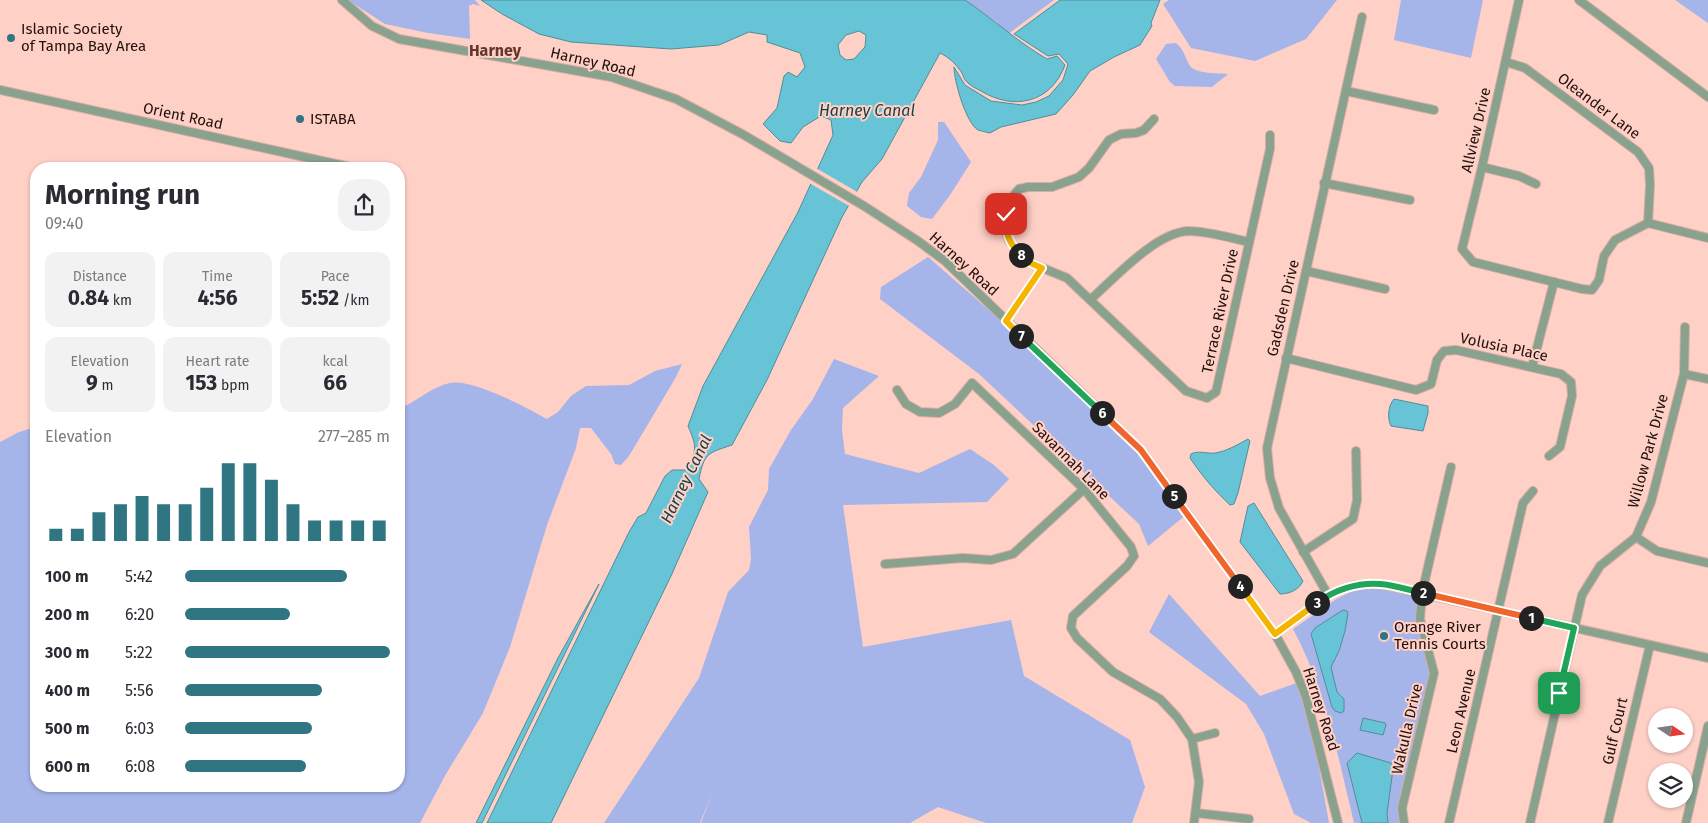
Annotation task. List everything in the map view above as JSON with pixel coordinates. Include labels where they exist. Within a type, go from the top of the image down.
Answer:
[{"type":"street","name":"Harney Road","points":[[342,0],[372,26],[399,38],[610,78],[676,99],[744,134],[864,206],[945,261],[1141,450],[1275,634],[1296,672],[1306,697],[1338,823]]},
{"type":"street","name":"Allview Drive","points":[[1520,0],[1462,249],[1473,262],[1554,282]]},
{"type":"street","points":[[1579,0],[1708,97]]},
{"type":"street","name":"Gadsden Drive","points":[[1328,595],[1279,508],[1270,478],[1268,448],[1324,183],[1362,18]]},
{"type":"street","name":"Oleander Lane","points":[[1506,62],[1525,68],[1638,152],[1649,168],[1648,223]]},
{"type":"street","name":"Orient Road","points":[[0,90],[327,162]]},
{"type":"street","points":[[1346,91],[1434,110]]},
{"type":"street","name":"Terrace River Drive","points":[[1154,119],[1144,130],[1136,133],[1121,134],[1109,140],[1089,168],[1079,177],[1052,187],[1018,189],[1010,200],[1006,214],[1006,232],[1009,240],[1028,262],[1067,278],[1186,391],[1207,398],[1216,392],[1270,149],[1270,135]]},
{"type":"street","points":[[1482,167],[1518,176],[1536,184]]},
{"type":"street","points":[[1324,183],[1410,200]]},
{"type":"street","points":[[1532,367],[1554,282],[1592,290],[1599,280],[1604,256],[1615,240],[1648,223],[1708,238]]},
{"type":"street","points":[[1091,299],[1148,248],[1166,237],[1187,231],[1249,242]]},
{"type":"street","points":[[1006,321],[1042,268]]},
{"type":"street","points":[[1306,271],[1385,289]]},
{"type":"street","name":"Willow Park Drive","points":[[1530,823],[1582,595],[1600,566],[1636,537],[1651,502],[1684,374],[1685,328]]},
{"type":"street","name":"Volusia Place","points":[[1286,358],[1416,390],[1431,384],[1437,360],[1444,350],[1456,350],[1561,374],[1571,382],[1572,396],[1560,447],[1549,456]]},
{"type":"street","points":[[1684,374],[1708,379]]},
{"type":"street","name":"Savannah Lane","points":[[897,390],[906,404],[920,412],[939,413],[955,404],[972,384],[1084,489],[1131,547],[1134,556],[1127,566],[1073,616],[1071,628],[1077,638],[1114,672],[1160,699],[1177,717],[1192,740],[1199,782],[1194,823]]},
{"type":"street","points":[[1303,552],[1353,519],[1357,500],[1356,451]]},
{"type":"street","name":"Wakulla Drive","points":[[1404,823],[1402,808],[1434,673],[1420,619],[1422,593],[1451,467]]},
{"type":"street","points":[[885,564],[963,558],[991,560],[1013,554],[1084,489]]},
{"type":"street","name":"Leon Avenue","points":[[1449,823],[1522,503],[1532,491]]},
{"type":"street","points":[[1636,537],[1657,551],[1708,563]]},
{"type":"street","points":[[1275,634],[1328,595],[1356,586],[1380,584],[1708,658]]},
{"type":"street","name":"Gulf Court","points":[[1608,823],[1650,645]]},
{"type":"street","points":[[1686,823],[1708,726]]},
{"type":"street","points":[[1192,740],[1215,733]]},
{"type":"street","points":[[1196,813],[1249,819]]},
{"type":"shaded area","points":[[348,0],[475,0],[480,6],[473,4],[469,6],[470,39],[385,24]]},
{"type":"shaded area","points":[[965,0],[1054,0],[1008,34],[996,22]]},
{"type":"shaded area","points":[[1169,0],[1337,0],[1306,39],[1255,61],[1191,48],[1163,4]]},
{"type":"shaded area","points":[[1401,0],[1483,0],[1471,58],[1394,40]]},
{"type":"shaded area","points":[[1675,0],[1708,0],[1708,23]]},
{"type":"shaded area","points":[[1176,43],[1193,69],[1202,72],[1228,74],[1212,87],[1175,86],[1170,82],[1156,59],[1166,44]]},
{"type":"shaded area","points":[[938,122],[944,122],[971,162],[932,219],[921,217],[907,206],[909,193],[921,177],[938,140]]},
{"type":"shaded area","points":[[928,257],[1013,331],[1128,440],[1187,514],[1148,546],[1139,524],[979,374],[880,299],[881,287]]},
{"type":"shaded area","points":[[834,359],[879,376],[843,408],[842,430],[845,454],[919,473],[970,449],[994,465],[1009,479],[987,502],[843,505],[863,647],[1011,620],[1024,676],[1130,740],[1145,787],[1132,823],[986,823],[938,807],[910,823],[701,823],[714,788],[700,823],[604,823],[699,678],[728,592],[749,570],[751,559],[749,527],[768,490],[769,469],[791,430],[813,399]]},
{"type":"shaded area","points":[[682,364],[629,456],[621,465],[615,464],[611,454],[591,428],[580,428],[576,448],[547,525],[510,647],[483,713],[446,774],[420,823],[0,823],[0,442],[30,429],[30,792],[405,792],[405,406],[438,387],[450,383],[459,383],[485,389],[547,419],[558,412],[571,396],[586,386],[629,385],[655,371]]},
{"type":"shaded area","points":[[1380,587],[1419,595],[1431,675],[1399,808],[1400,823],[1354,823],[1323,700],[1293,629],[1338,598],[1358,589]]},
{"type":"shaded area","points":[[1169,594],[1260,696],[1299,682],[1311,723],[1329,823],[1311,823],[1294,814],[1264,734],[1246,704],[1149,632]]},
{"type":"water","name":"Harney Canal","points":[[481,0],[965,0],[1036,52],[1047,59],[1057,56],[1065,65],[1059,78],[1051,88],[1041,95],[1030,100],[1006,101],[971,85],[966,81],[955,64],[940,53],[882,159],[862,182],[842,217],[767,380],[732,445],[712,452],[705,459],[699,479],[708,492],[671,576],[551,823],[487,823],[629,532],[638,517],[646,513],[665,476],[672,470],[687,470],[695,448],[688,426],[703,386],[798,212],[833,135],[831,120],[821,116],[803,127],[791,143],[780,141],[763,124],[777,108],[784,76],[788,72],[797,77],[805,67],[800,53],[767,42],[767,35],[749,32],[719,45],[671,49],[571,42],[539,34]],"holes":[[[859,31],[866,35],[865,47],[854,59],[846,60],[840,55],[838,45],[846,35]]]},
{"type":"water","points":[[1060,0],[1160,0],[1151,23],[1152,26],[1140,45],[1090,71],[1073,95],[1056,114],[1001,127],[990,133],[978,130],[965,111],[958,91],[954,67],[965,85],[991,101],[1022,105],[1036,102],[1049,96],[1063,80],[1068,64],[1059,54],[1048,56],[1014,34]]},
{"type":"water","points":[[1394,399],[1428,406],[1423,431],[1391,426],[1389,412],[1390,405]]},
{"type":"water","points":[[1248,439],[1250,441],[1238,493],[1234,504],[1230,505],[1199,471],[1190,458],[1191,454],[1197,452],[1219,452],[1232,448]]},
{"type":"water","points":[[1254,503],[1303,581],[1299,587],[1290,592],[1280,594],[1240,542],[1248,506]]},
{"type":"water","points":[[599,584],[482,823],[476,823],[558,658]]},
{"type":"water","points":[[1343,610],[1348,613],[1345,631],[1339,651],[1331,667],[1337,692],[1344,699],[1344,711],[1341,713],[1335,711],[1332,707],[1311,634],[1315,628]]},
{"type":"water","points":[[1363,718],[1385,723],[1383,735],[1360,730]]},
{"type":"water","points":[[1357,753],[1391,763],[1393,769],[1387,813],[1388,823],[1362,823],[1347,763]]},
{"type":"pier","points":[[816,168],[859,193],[851,207],[809,183]]},
{"type":"place","name":"Islamic Society of Tampa Bay Area","points":[[11,38]]},
{"type":"place","name":"ISTABA","points":[[300,119]]},
{"type":"place","name":"Orange River Tennis Courts","points":[[1384,636]]},
{"type":"district","name":"Harney","points":[[495,50]]},
{"type":"route","points":[[1006,214],[1006,232],[1015,249],[1028,262],[1042,268],[1006,321],[1141,450],[1275,634],[1328,595],[1356,586],[1380,584],[1574,628],[1559,693]]}]
